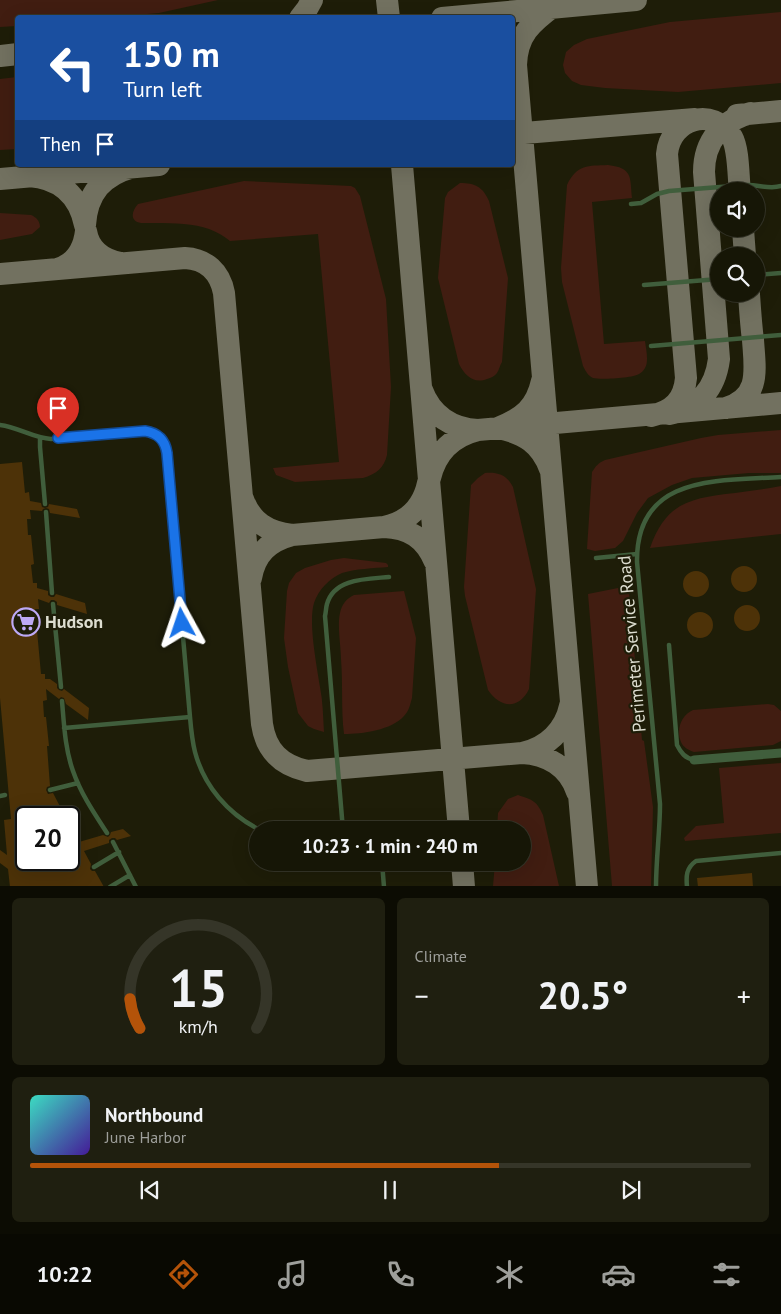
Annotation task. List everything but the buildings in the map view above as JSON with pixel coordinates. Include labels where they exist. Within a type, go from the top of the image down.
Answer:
[{"type":"street","points":[[694,760],[781,753]]},
{"type":"lane","points":[[631,204],[641,203],[657,194],[670,191],[745,184],[772,188],[781,186]]},
{"type":"lane","points":[[765,274],[781,273]]},
{"type":"lane","points":[[644,285],[710,279]]},
{"type":"lane","points":[[651,346],[781,335]]},
{"type":"lane","points":[[0,425],[51,439],[145,431],[158,435],[165,444],[195,753],[208,782],[220,800],[249,824]]},
{"type":"lane","points":[[40,437],[45,504]]},
{"type":"lane","name":"Perimeter Service Road","points":[[656,886],[660,804],[637,554],[640,535],[652,510],[675,491],[704,482],[781,477]]},
{"type":"lane","points":[[46,512],[52,593]]},
{"type":"lane","points":[[596,558],[637,554]]},
{"type":"lane","points":[[342,821],[326,616],[327,603],[332,593],[342,585],[354,580],[389,577]]},
{"type":"lane","points":[[53,604],[61,687]]},
{"type":"lane","points":[[669,645],[677,745],[682,754],[694,760]]},
{"type":"lane","points":[[62,701],[64,728],[70,759],[78,783],[89,806],[107,833]]},
{"type":"lane","points":[[64,728],[190,717]]},
{"type":"lane","points":[[50,790],[78,783]]},
{"type":"lane","points":[[113,842],[136,886]]},
{"type":"lane","points":[[94,867],[119,852]]},
{"type":"lane","points":[[687,886],[687,872],[696,861],[781,853]]},
{"type":"lane","points":[[383,871],[384,886]]},
{"type":"lane","points":[[110,886],[130,875]]},
{"type":"shaded area","points":[[0,0],[218,0],[159,13],[135,15],[15,15],[15,26],[0,27]]},
{"type":"shaded area","points":[[781,12],[781,83],[678,92],[581,85],[572,81],[565,73],[563,65],[566,52],[574,45],[587,39],[670,22]]},
{"type":"shaded area","points":[[15,77],[15,149],[0,150],[0,79]]},
{"type":"shaded area","points":[[608,165],[622,168],[629,175],[632,198],[592,202],[604,344],[645,341],[647,358],[645,369],[641,373],[630,377],[597,379],[590,376],[583,366],[562,282],[561,268],[567,185],[579,170],[589,166]]},
{"type":"shaded area","points":[[244,181],[351,186],[355,188],[360,196],[386,299],[391,387],[386,460],[382,467],[368,476],[363,478],[295,482],[276,475],[273,468],[339,462],[318,234],[230,241],[209,229],[193,225],[141,223],[133,218],[134,210],[138,204]]},
{"type":"shaded area","points":[[460,183],[478,187],[487,196],[508,278],[502,362],[495,375],[482,380],[470,378],[459,364],[438,278],[445,198],[448,192]]},
{"type":"shaded area","points":[[0,213],[31,215],[35,217],[40,227],[32,234],[0,240]]},
{"type":"shaded area","points":[[781,430],[781,473],[749,473],[692,478],[672,485],[648,498],[637,513],[623,541],[615,548],[595,551],[587,549],[592,472],[601,462],[701,438]]},
{"type":"shaded area","points":[[485,473],[502,475],[513,487],[536,589],[529,689],[520,701],[509,704],[498,700],[488,690],[464,587],[471,485]]},
{"type":"shaded area","points":[[781,486],[781,534],[650,548],[656,533],[664,521],[682,505],[705,497]]},
{"type":"shaded area","points":[[344,558],[386,563],[388,567],[342,573],[325,585],[314,603],[312,633],[322,698],[324,732],[308,726],[298,713],[284,638],[287,591],[289,583],[296,573],[305,568]]},
{"type":"shaded area","points":[[618,588],[624,593],[629,592],[642,740],[644,741],[653,807],[651,886],[612,886],[588,594]]},
{"type":"shaded area","points":[[404,591],[416,638],[412,698],[408,710],[399,721],[384,728],[368,732],[344,734],[339,624],[342,607],[354,595]]},
{"type":"shaded area","points":[[774,705],[781,711],[781,741],[773,745],[694,752],[686,748],[681,742],[679,728],[685,715],[693,710]]},
{"type":"shaded area","points":[[781,763],[781,833],[685,841],[684,838],[696,826],[724,823],[719,768]]},
{"type":"shaded area","points":[[518,795],[534,802],[539,807],[543,815],[559,886],[493,886],[494,871],[531,871],[531,821],[498,821],[498,813],[508,799]]},
{"type":"taxiway","points":[[302,15],[312,0]]},
{"type":"taxiway","points":[[387,0],[389,15]]},
{"type":"taxiway","points":[[474,15],[636,0]]},
{"type":"taxiway","points":[[516,65],[522,38],[532,24],[554,6]]},
{"type":"taxiway","points":[[0,56],[15,54]]},
{"type":"taxiway","points":[[515,62],[587,886]]},
{"type":"taxiway","points":[[737,115],[781,111]]},
{"type":"taxiway","points":[[669,414],[689,407],[704,396],[714,380],[717,370],[719,359],[704,172],[705,161],[711,142],[723,127],[731,121],[751,113]]},
{"type":"taxiway","points":[[515,134],[695,119]]},
{"type":"taxiway","points":[[651,416],[671,408],[676,403],[683,393],[686,378],[667,154],[670,142],[676,132],[694,120],[714,121],[724,127],[732,137],[736,149],[739,182]]},
{"type":"taxiway","points":[[29,176],[50,180],[66,190],[78,205],[85,225],[89,204],[98,187],[113,175],[133,167]]},
{"type":"taxiway","points":[[0,179],[136,167]]},
{"type":"taxiway","points":[[402,167],[458,821]]},
{"type":"taxiway","points":[[57,269],[74,260],[78,255],[86,231],[90,244],[98,253],[114,262],[121,263]]},
{"type":"taxiway","points":[[744,237],[744,247]]},
{"type":"taxiway","points":[[0,274],[185,258],[206,264],[219,279],[224,293],[262,724],[267,742],[282,761],[307,771],[522,753]]},
{"type":"taxiway","points":[[726,408],[745,397],[753,381],[755,362],[750,302]]},
{"type":"taxiway","points":[[542,381],[536,398],[527,411],[515,420],[498,428],[516,433],[530,441],[542,453],[550,469]]},
{"type":"taxiway","points":[[422,390],[431,407],[444,419],[460,427],[478,430],[453,441],[441,453],[430,478]]},
{"type":"taxiway","points":[[478,430],[781,403]]},
{"type":"taxiway","points":[[428,483],[426,492],[413,512],[393,525],[384,527],[408,532],[415,536],[426,547],[435,562]]},
{"type":"taxiway","points":[[243,499],[246,507],[256,520],[275,531],[292,535],[276,541],[264,550],[256,562],[251,578]]},
{"type":"taxiway","points":[[292,535],[384,527]]},
{"type":"taxiway","points":[[570,706],[564,723],[554,737],[539,747],[522,753],[540,756],[556,764],[569,776],[577,792]]},
{"type":"taxiway","points":[[463,871],[464,886]]},
{"type":"place","name":"Hudson","points":[[26,622]]},
{"type":"route","points":[[58,438],[145,431],[158,435],[163,441],[167,453],[182,623]]}]
